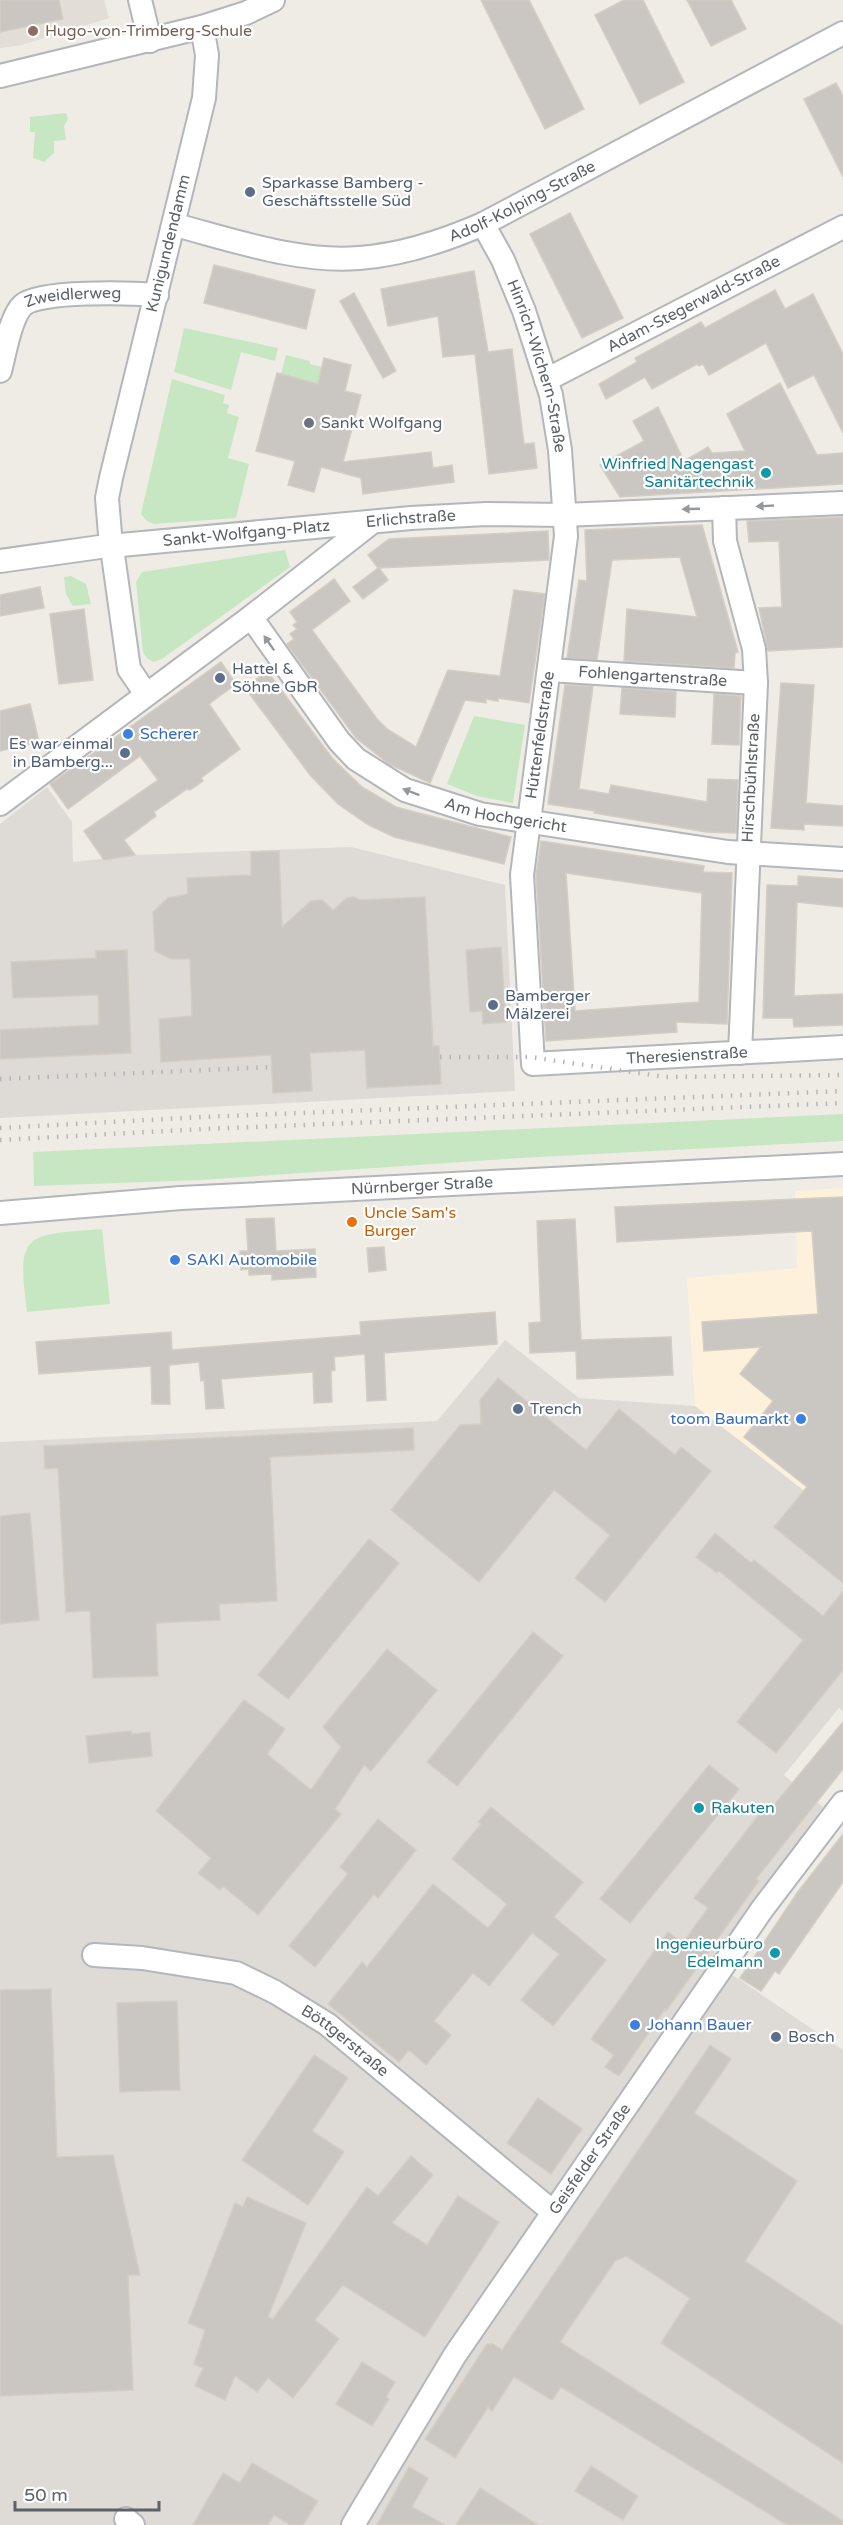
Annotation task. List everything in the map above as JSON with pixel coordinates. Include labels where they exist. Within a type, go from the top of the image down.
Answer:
[{"type":"street","points":[[140,0],[150,40]]},
{"type":"street","points":[[0,76],[202,27],[246,13],[273,0]]},
{"type":"street","name":"Kunigundendamm","points":[[111,545],[107,498],[111,478],[204,98],[207,55],[202,27]]},
{"type":"street","name":"Adolf-Kolping-Straße","points":[[174,225],[284,252],[332,258],[359,258],[392,253],[439,241],[483,224],[843,33]]},
{"type":"street","name":"Hinrich-Wichern-Straße","points":[[483,224],[503,260],[524,311],[546,380],[560,450],[564,515]]},
{"type":"street","name":"Adam-Stegerwald-Straße","points":[[546,380],[843,227]]},
{"type":"street","name":"Zweidlerweg","points":[[0,371],[14,321],[21,306],[30,300],[109,293],[157,295]]},
{"type":"street","name":"Erlichstraße","points":[[0,804],[250,617],[371,523],[486,514],[564,515],[843,502]]},
{"type":"street","name":"Hirschbühlstraße","points":[[724,508],[725,541],[754,650],[756,683],[740,1053]]},
{"type":"street","name":"Hüttenfeldstraße","points":[[533,1064],[522,875],[566,536],[564,515]]},
{"type":"street","name":"Sankt-Wolfgang-Platz","points":[[0,561],[111,545],[371,523]]},
{"type":"street","points":[[111,545],[129,669],[146,694]]},
{"type":"street","name":"Am Hochgericht","points":[[250,617],[329,728],[356,759],[405,790],[480,814],[747,853],[843,859]]},
{"type":"street","name":"Fohlengartenstraße","points":[[549,670],[756,683]]},
{"type":"street","name":"Theresienstraße","points":[[533,1064],[843,1047]]},
{"type":"street","name":"Nürnberger Straße","points":[[0,1213],[182,1198],[843,1164]]},
{"type":"street","name":"Geisfelder Straße","points":[[353,2525],[455,2355],[763,1908],[843,1803]]},
{"type":"street","name":"Böttgerstraße","points":[[94,1955],[142,1958],[236,1973],[275,1992],[327,2024],[553,2212]]},
{"type":"shaded area","name":"Hugo-von-Trimberg-Schule","points":[[0,0],[104,0],[109,18],[22,45],[0,48]]},
{"type":"shaded area","points":[[47,787],[72,822],[73,862],[135,855],[351,847],[505,885],[515,1091],[0,1118],[0,824]]},
{"type":"shaded area","points":[[843,1188],[843,1521],[695,1406],[687,1278],[797,1268],[795,1191]]},
{"type":"shaded area","points":[[505,1340],[579,1398],[695,1406],[843,1521],[843,1711],[839,1708],[784,1775],[823,1807],[712,1961],[843,2050],[843,2525],[0,2525],[0,1442],[437,1421]]},
{"type":"green space","points":[[66,113],[68,119],[64,126],[66,140],[54,141],[54,153],[44,162],[33,158],[35,132],[30,132],[30,117]]},
{"type":"green space","points":[[184,328],[278,348],[275,361],[241,352],[231,390],[174,372]]},
{"type":"green space","points":[[286,355],[310,361],[310,364],[322,367],[318,384],[281,374]]},
{"type":"green space","points":[[172,379],[225,395],[223,403],[229,405],[227,413],[239,417],[228,458],[249,464],[236,518],[154,524],[147,521],[141,514]]},
{"type":"green space","points":[[285,550],[290,567],[162,659],[153,662],[147,658],[143,652],[136,582],[142,572]]},
{"type":"green space","points":[[71,576],[86,584],[91,604],[73,606],[66,594],[64,577]]},
{"type":"green space","points":[[474,716],[525,725],[513,803],[477,796],[447,784]]},
{"type":"green space","points":[[843,1114],[843,1141],[520,1158],[201,1180],[34,1186],[33,1152]]},
{"type":"green space","points":[[102,1229],[110,1304],[27,1312],[23,1266],[26,1252],[32,1242],[57,1233]]},
{"type":"building","points":[[0,0],[59,0],[63,19],[0,32]]},
{"type":"building","points":[[481,0],[529,0],[584,109],[545,129]]},
{"type":"building","points":[[624,0],[643,0],[684,82],[640,104],[595,15]]},
{"type":"building","points":[[687,0],[731,0],[746,29],[711,46]]},
{"type":"building","points":[[836,83],[843,96],[843,177],[804,99]]},
{"type":"building","points":[[570,213],[623,318],[582,338],[530,234]]},
{"type":"building","points":[[214,265],[315,290],[306,329],[204,303]]},
{"type":"building","points":[[474,271],[488,352],[512,349],[524,444],[534,443],[537,468],[489,474],[475,354],[443,357],[438,316],[388,326],[381,289]]},
{"type":"building","points":[[775,290],[785,309],[813,294],[843,354],[843,433],[814,375],[788,388],[766,343],[709,375],[703,364],[699,366],[697,364],[652,389],[645,377],[606,399],[599,384],[637,362],[635,358],[701,322],[705,328]]},
{"type":"building","points":[[354,293],[396,371],[383,378],[340,301]]},
{"type":"building","name":"Sankt Wolfgang","points":[[324,358],[351,365],[345,391],[361,395],[343,462],[431,452],[433,468],[452,465],[454,482],[363,494],[361,478],[321,467],[314,492],[288,485],[295,461],[256,451],[277,373],[318,384]]},
{"type":"building","points":[[780,383],[817,455],[843,453],[843,484],[620,497],[600,465],[644,441],[633,421],[658,407],[684,461],[708,447],[712,453],[745,451],[727,414]]},
{"type":"building","points":[[843,517],[843,647],[768,651],[759,608],[782,607],[779,541],[749,542],[747,521]]},
{"type":"building","points":[[702,525],[738,652],[735,653],[734,668],[624,661],[627,609],[697,617],[680,557],[612,560],[597,660],[567,658],[579,580],[587,581],[585,530]]},
{"type":"building","points":[[548,531],[549,560],[379,568],[388,580],[363,599],[353,587],[378,568],[368,555],[389,539]]},
{"type":"building","points":[[334,579],[350,601],[312,630],[377,719],[387,729],[416,747],[448,670],[500,676],[514,590],[545,594],[529,703],[498,698],[498,701],[486,699],[486,703],[465,700],[430,783],[389,764],[356,738],[287,644],[294,639],[290,634],[297,629],[293,625],[297,622],[290,612]]},
{"type":"building","points":[[40,587],[44,608],[0,616],[0,595]]},
{"type":"building","points":[[84,609],[93,680],[59,684],[50,614]]},
{"type":"building","points":[[221,662],[236,684],[209,704],[240,749],[201,778],[203,781],[154,812],[156,816],[124,840],[135,855],[104,860],[84,831],[158,780],[140,756],[68,809],[50,784]]},
{"type":"building","points":[[267,671],[333,759],[362,787],[396,807],[511,837],[504,864],[394,837],[367,824],[338,804],[310,775],[245,688]]},
{"type":"building","points":[[781,683],[814,685],[806,803],[843,806],[843,826],[804,824],[804,830],[771,828]]},
{"type":"building","points":[[565,685],[593,686],[579,789],[609,794],[611,785],[707,802],[708,779],[738,780],[736,833],[706,832],[548,804]]},
{"type":"building","points":[[622,688],[676,692],[675,717],[620,714]]},
{"type":"building","points":[[714,694],[741,696],[739,745],[712,744]]},
{"type":"building","points":[[30,704],[39,742],[0,751],[0,711]]},
{"type":"building","points":[[541,841],[704,866],[703,872],[732,873],[727,1024],[676,1022],[677,1032],[546,1041],[536,875]],"holes":[[[566,873],[702,893],[699,1002],[575,1011]]]},
{"type":"building","points":[[279,851],[282,927],[311,901],[322,900],[333,910],[347,898],[354,897],[361,900],[425,897],[433,1046],[439,1046],[441,1084],[367,1088],[365,1050],[310,1053],[312,1091],[273,1093],[271,1055],[161,1062],[159,1019],[192,1016],[190,959],[171,959],[155,951],[153,912],[168,898],[188,894],[187,878],[251,875],[251,852]]},
{"type":"building","points":[[798,876],[843,879],[843,907],[797,902],[794,996],[843,994],[843,1025],[794,1027],[793,1018],[763,1018],[767,885],[798,886]]},
{"type":"building","points":[[501,947],[506,1022],[483,1024],[482,1011],[470,1012],[466,950]]},
{"type":"building","points":[[127,950],[131,1053],[0,1059],[0,1030],[99,1025],[98,995],[13,998],[11,962],[96,958],[96,951]]},
{"type":"building","points":[[843,1197],[843,1583],[774,1527],[807,1487],[744,1437],[773,1401],[740,1374],[761,1347],[704,1351],[702,1322],[818,1314],[812,1231],[617,1242],[615,1207]]},
{"type":"building","points":[[274,1218],[276,1251],[315,1249],[316,1277],[272,1280],[272,1274],[249,1275],[249,1269],[241,1270],[240,1251],[248,1251],[246,1219]]},
{"type":"building","points":[[575,1219],[581,1340],[671,1337],[673,1375],[577,1379],[576,1351],[530,1353],[529,1323],[541,1322],[537,1221]]},
{"type":"building","points":[[384,1247],[386,1270],[369,1272],[367,1248]]},
{"type":"building","points":[[495,1312],[497,1344],[384,1353],[386,1400],[367,1401],[365,1354],[334,1357],[335,1370],[331,1371],[332,1402],[314,1403],[313,1372],[221,1379],[224,1408],[206,1409],[204,1380],[201,1381],[199,1362],[169,1365],[170,1404],[152,1404],[151,1366],[39,1374],[36,1342],[171,1332],[172,1350],[361,1335],[360,1322]]},
{"type":"building","points":[[498,1378],[586,1450],[619,1409],[675,1455],[681,1447],[711,1471],[605,1602],[575,1578],[610,1535],[554,1490],[479,1582],[391,1510],[460,1425],[481,1424],[480,1400]]},
{"type":"building","points":[[413,1428],[414,1450],[270,1457],[277,1601],[219,1604],[220,1620],[156,1623],[158,1676],[93,1678],[90,1611],[66,1612],[58,1468],[45,1469],[44,1446]]},
{"type":"building","points":[[30,1513],[39,1620],[0,1624],[0,1516]]},
{"type":"building","points":[[715,1533],[751,1563],[754,1560],[823,1616],[843,1591],[843,1670],[776,1753],[737,1722],[803,1640],[719,1571],[717,1573],[696,1557]]},
{"type":"building","points":[[369,1539],[399,1563],[288,1699],[258,1675]]},
{"type":"building","points":[[533,1632],[563,1656],[457,1786],[427,1762]]},
{"type":"building","points":[[387,1649],[437,1690],[371,1771],[364,1765],[335,1809],[341,1814],[258,1915],[223,1886],[220,1890],[198,1873],[211,1858],[156,1811],[244,1700],[285,1729],[267,1754],[311,1790],[341,1747],[323,1727]]},
{"type":"building","points":[[843,1722],[843,1769],[756,1879],[759,1881],[619,2076],[605,2067],[614,2055],[591,2039],[668,1932],[683,1943],[708,1908],[694,1898],[765,1807],[769,1811]]},
{"type":"building","points":[[131,1731],[132,1734],[150,1732],[152,1756],[89,1763],[86,1736]]},
{"type":"building","points":[[709,1765],[739,1789],[630,1923],[600,1899]]},
{"type":"building","points":[[491,1807],[583,1882],[554,1917],[606,1960],[553,2026],[521,2000],[559,1954],[532,1933],[489,1986],[473,1973],[434,2021],[451,2035],[426,2065],[409,2050],[399,2062],[328,2004],[362,1962],[367,1967],[433,1884],[488,1928],[507,1904],[452,1859],[481,1824],[478,1822]]},
{"type":"building","points":[[378,1819],[416,1850],[378,1898],[374,1894],[315,1967],[289,1946],[348,1874],[340,1867]]},
{"type":"building","points":[[843,1834],[843,1882],[779,1974],[775,1971],[761,1991],[740,1978],[797,1893]]},
{"type":"building","points":[[51,1989],[57,2157],[113,2155],[140,2275],[128,2275],[133,2390],[0,2396],[0,1990]]},
{"type":"building","points":[[177,2001],[180,2090],[120,2092],[117,2003]]},
{"type":"building","points":[[710,2045],[731,2059],[694,2113],[797,2181],[745,2261],[843,2326],[843,2463],[661,2343],[690,2298],[626,2256],[615,2261],[560,2342],[843,2521],[843,2525],[787,2525],[561,2387],[552,2400],[514,2377],[492,2411],[488,2407],[455,2458],[425,2439],[487,2344],[493,2344],[502,2350]]},
{"type":"building","points":[[314,2055],[348,2078],[312,2131],[344,2152],[308,2205],[242,2160]]},
{"type":"building","points":[[538,2098],[582,2129],[551,2174],[507,2143]]},
{"type":"building","points":[[411,2156],[433,2175],[392,2223],[427,2245],[458,2196],[499,2222],[425,2337],[343,2285],[315,2320],[339,2339],[293,2398],[268,2378],[257,2392],[235,2376],[225,2400],[195,2386],[203,2368],[194,2364],[205,2330],[188,2323],[235,2203],[243,2207],[247,2197],[306,2223],[268,2317],[273,2319],[367,2187],[378,2196]]},
{"type":"building","points":[[362,2362],[395,2382],[386,2397],[389,2399],[372,2426],[336,2404]]},
{"type":"building","points":[[252,2463],[318,2501],[303,2525],[290,2525],[274,2515],[268,2525],[193,2525],[223,2473],[240,2483]]},
{"type":"building","points":[[591,2466],[638,2496],[623,2520],[575,2491]]},
{"type":"building","points":[[409,2467],[428,2478],[412,2507],[445,2525],[377,2525]]},
{"type":"building","points":[[480,2488],[538,2525],[456,2525]]},
{"type":"railway","points":[[440,1057],[531,1057],[665,1077],[843,1075]]},
{"type":"railway","points":[[0,1079],[272,1067]]},
{"type":"railway","points":[[0,1128],[202,1117],[843,1091]]},
{"type":"railway","points":[[0,1140],[204,1129],[843,1103]]},
{"type":"place","name":"Hugo-von-Trimberg-Schule","points":[[33,31]]},
{"type":"place","name":"Sparkasse Bamberg - Geschäftsstelle Süd","points":[[250,192]]},
{"type":"place","name":"Sankt Wolfgang","points":[[309,423]]},
{"type":"place","name":"Winfried Nagengast Sanitärtechnik","points":[[766,473]]},
{"type":"place","name":"Hattel & Söhne GbR","points":[[220,678]]},
{"type":"place","name":"Scherer","points":[[128,734]]},
{"type":"place","name":"Es war einmal in Bamberg...","points":[[125,753]]},
{"type":"place","name":"Bamberger Mälzerei","points":[[493,1005]]},
{"type":"place","name":"Uncle Sam's Burger","points":[[352,1222]]},
{"type":"place","name":"SAKI Automobile","points":[[175,1260]]},
{"type":"place","name":"Trench","points":[[518,1409]]},
{"type":"place","name":"toom Baumarkt","points":[[801,1419]]},
{"type":"place","name":"Rakuten","points":[[699,1808]]},
{"type":"place","name":"Ingenieurbüro Edelmann","points":[[775,1953]]},
{"type":"place","name":"Johann Bauer","points":[[635,2025]]},
{"type":"place","name":"Bosch","points":[[776,2037]]}]
